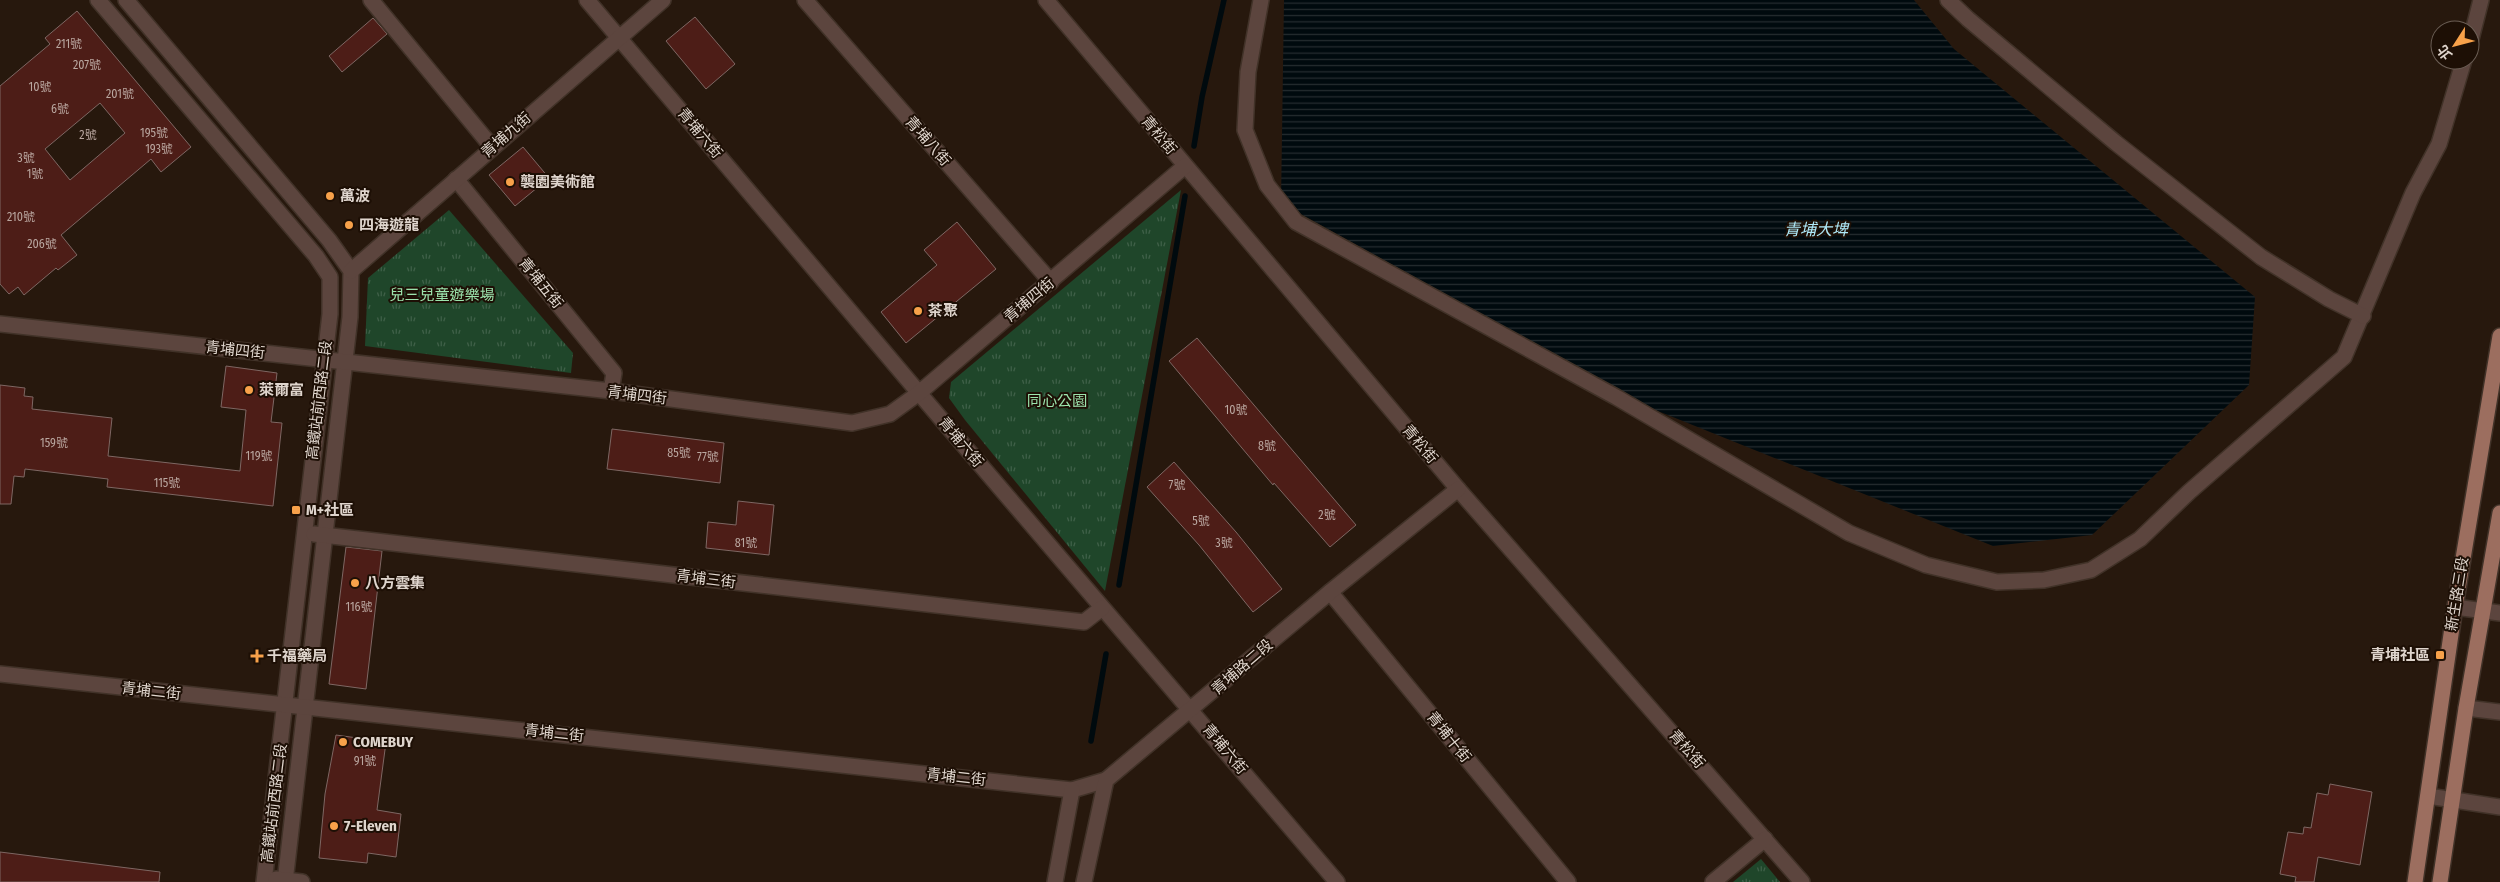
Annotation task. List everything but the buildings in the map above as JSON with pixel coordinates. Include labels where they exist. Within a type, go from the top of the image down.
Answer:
[{"type":"main road","name":"新生路三段","points":[[2415,882],[2454,607],[2499,342]]},
{"type":"main road","name":"新生路三段","points":[[2440,882],[2466,708],[2500,512]]},
{"type":"street","name":"高鐵站前西路二段","points":[[98,0],[316,256],[330,277],[330,314],[264,880]]},
{"type":"street","points":[[126,0],[329,240],[352,271]]},
{"type":"street","points":[[371,0],[492,147]]},
{"type":"street","name":"青埔六街","points":[[587,0],[919,393],[1102,608],[1192,710],[1337,882]]},
{"type":"street","name":"青埔九街","points":[[352,271],[492,147],[663,0]]},
{"type":"street","name":"青埔八街","points":[[804,0],[1051,282]]},
{"type":"street","name":"青松街","points":[[1046,0],[1458,489],[1802,882]]},
{"type":"street","points":[[1261,0],[1248,72],[1245,130],[1267,185],[1296,222],[1616,397],[1849,533],[1926,564],[1997,582],[2044,580],[2091,570],[2140,539],[2189,492],[2344,357],[2363,316],[2413,193],[2439,144],[2461,70]]},
{"type":"street","points":[[1948,0],[2116,143],[2261,257],[2328,299],[2363,316]]},
{"type":"street","points":[[2476,20],[2481,0]]},
{"type":"street","name":"青埔四街","points":[[0,324],[611,392],[852,423],[890,414],[919,393],[1185,166]]},
{"type":"street","name":"青埔五街","points":[[456,179],[614,373],[611,392]]},
{"type":"street","name":"高鐵站前西路二段","points":[[285,881],[350,317],[352,271]]},
{"type":"street","name":"青埔路二段","points":[[1106,780],[1192,710],[1330,592],[1458,489]]},
{"type":"street","name":"青埔三街","points":[[305,533],[1084,622],[1102,608]]},
{"type":"street","name":"青埔十街","points":[[1330,592],[1568,882]]},
{"type":"street","points":[[2454,607],[2500,613]]},
{"type":"street","name":"青埔二街","points":[[0,674],[1072,790],[1106,780]]},
{"type":"street","points":[[2466,708],[2500,712]]},
{"type":"street","points":[[1084,882],[1106,780]]},
{"type":"street","points":[[1055,882],[1072,790]]},
{"type":"street","points":[[2428,796],[2500,807]]},
{"type":"street","points":[[1713,882],[1765,839]]},
{"type":"street","points":[[264,880],[302,882]]},
{"type":"green space","name":"同心公園","points":[[1181,190],[1105,591],[965,420],[949,398],[951,382]]},
{"type":"green space","name":"兒三兒童遊樂場","points":[[449,210],[573,353],[571,373],[365,346],[368,278]]},
{"type":"green space","points":[[1761,859],[1780,882],[1733,882]]},
{"type":"water","name":"青埔大埤","points":[[1284,0],[1914,0],[1954,49],[2255,297],[2249,385],[2092,535],[1993,546],[1653,409],[1281,203]]},
{"type":"waterway","points":[[1194,146],[1202,97],[1224,0]]},
{"type":"waterway","points":[[1119,585],[1185,196]]},
{"type":"waterway","points":[[1091,741],[1106,654]]},
{"type":"place","name":"襲園美術館","points":[[510,182]]},
{"type":"place","name":"萬波","points":[[330,196]]},
{"type":"place","name":"四海遊龍","points":[[349,225]]},
{"type":"place","name":"茶聚","points":[[918,311]]},
{"type":"place","name":"萊爾富","points":[[249,390]]},
{"type":"place","name":"M+社區","points":[[296,510]]},
{"type":"place","name":"八方雲集","points":[[355,583]]},
{"type":"place","name":"青埔社區","points":[[2440,655]]},
{"type":"place","name":"千福藥局","points":[[257,656]]},
{"type":"place","name":"COMEBUY","points":[[343,742]]},
{"type":"place","name":"7-Eleven","points":[[334,826]]}]
